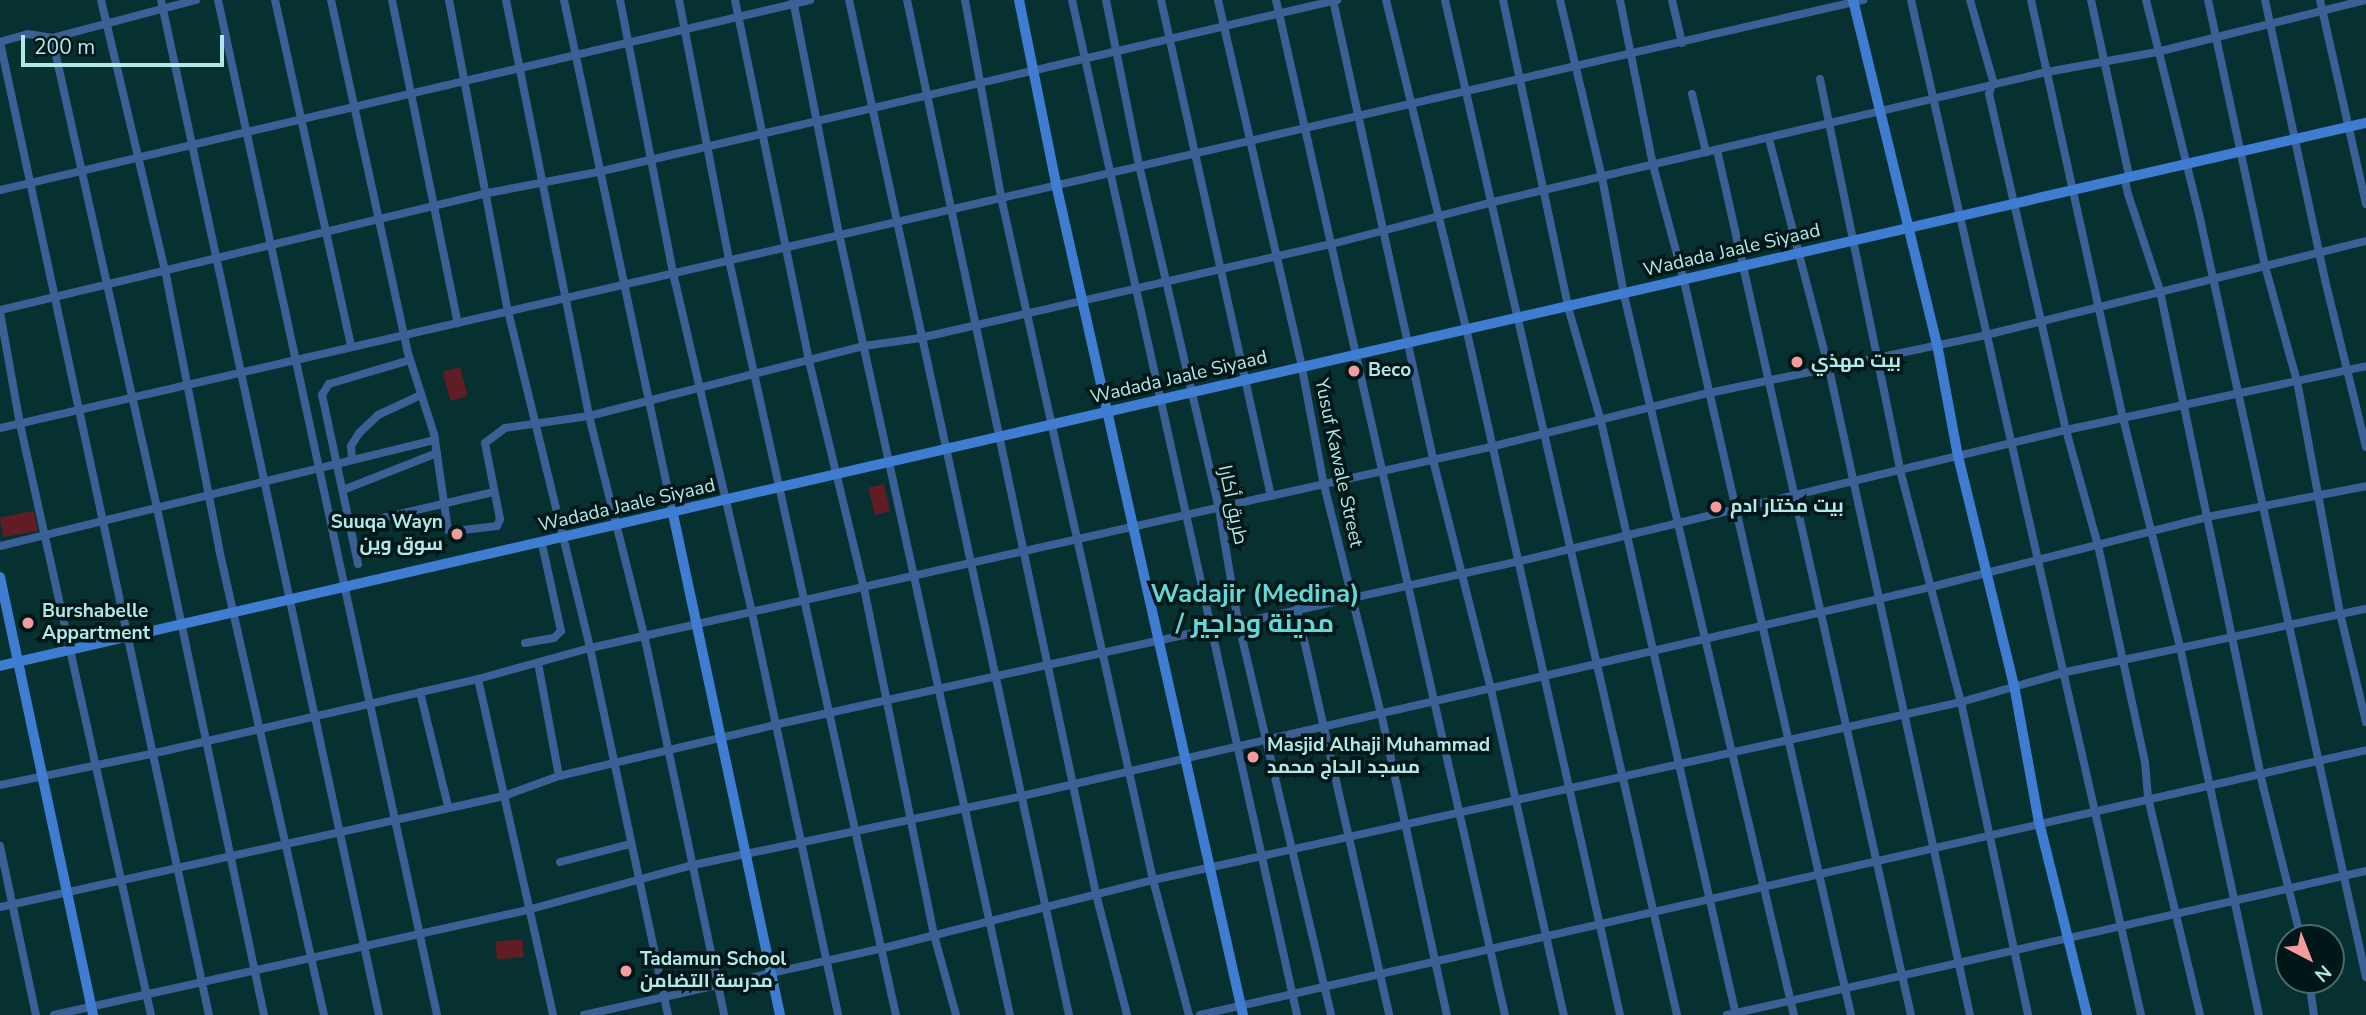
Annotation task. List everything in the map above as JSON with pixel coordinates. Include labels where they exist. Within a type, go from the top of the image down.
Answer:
[{"type":"street","points":[[101,0],[165,270],[210,495],[324,1015]]},
{"type":"street","points":[[196,0],[163,4],[52,38],[28,34],[0,42],[99,522],[209,1015]]},
{"type":"street","points":[[218,0],[372,703],[437,1015]]},
{"type":"street","points":[[275,0],[304,117],[351,347]]},
{"type":"street","points":[[331,0],[410,360],[435,440],[448,530],[497,526],[485,443],[506,428],[589,416],[700,385],[864,346],[920,338],[1166,279],[1332,244],[1493,202],[1937,100],[2047,72],[2157,52],[2366,0]]},
{"type":"street","points":[[392,0],[458,323]]},
{"type":"street","points":[[449,0],[488,193],[508,311],[590,648],[637,881],[668,1015]]},
{"type":"street","points":[[506,0],[589,416],[645,639],[665,752],[693,865],[724,1015]]},
{"type":"street","points":[[564,0],[597,172],[780,1015]]},
{"type":"street","points":[[620,0],[673,273],[752,613],[838,1015]]},
{"type":"street","points":[[679,0],[729,260],[757,373],[896,1015]]},
{"type":"street","points":[[735,0],[809,361],[864,588],[885,703],[934,935],[956,1015]]},
{"type":"street","points":[[0,190],[464,79],[574,58],[740,20],[794,2],[810,0]]},
{"type":"street","points":[[849,0],[993,676],[1069,1015]]},
{"type":"street","points":[[907,0],[948,209],[1076,781],[1096,894],[1127,1015]]},
{"type":"street","points":[[965,0],[1001,197],[1081,540],[1153,880],[1189,1015]]},
{"type":"street","points":[[1019,0],[1056,184],[1242,1010]]},
{"type":"street","points":[[1072,0],[1134,288],[1187,515],[1259,857],[1297,1015]]},
{"type":"street","name":"طريق أكارا","points":[[1106,0],[1139,165],[1219,509],[1238,621],[1269,738],[1291,849],[1331,1015]]},
{"type":"street","points":[[1161,0],[1218,268],[1271,496]]},
{"type":"street","name":"Yusuf Kawale Street","points":[[1218,0],[1274,257],[1302,368],[1324,485],[1381,713],[1447,1015]]},
{"type":"street","points":[[1276,0],[1332,244],[1354,358],[1435,700],[1457,813],[1492,948],[1506,1015]]},
{"type":"street","points":[[151,1015],[95,764],[73,650],[20,424],[0,311],[53,296],[488,193],[597,172],[762,131],[1279,16],[1335,0],[1381,232],[1433,460],[1490,685],[1544,936],[1564,1015]]},
{"type":"street","points":[[1386,0],[1467,332],[1490,447],[1544,673],[1620,1015]]},
{"type":"street","points":[[1445,0],[1520,319],[1544,434],[1573,548],[1677,1015]]},
{"type":"street","points":[[1503,0],[1523,79],[1568,307],[1601,421],[1650,651],[1680,764],[1710,898],[1733,1014],[2366,871]]},
{"type":"street","points":[[1560,0],[1602,177],[1624,295],[1653,407],[1677,525],[1735,752],[1794,1015]]},
{"type":"street","points":[[1620,0],[1653,165],[1684,281],[1786,741],[1820,874],[1851,1015]]},
{"type":"street","points":[[1672,0],[1682,43]]},
{"type":"street","points":[[1911,0],[1937,100],[1986,335],[2041,558],[2141,1015]]},
{"type":"street","points":[[1970,0],[1992,87],[1991,102],[2045,320],[2066,430],[2098,545],[2145,762],[2148,798],[2200,1015]]},
{"type":"street","points":[[2031,0],[2075,188],[2123,418],[2180,647],[2259,1015]]},
{"type":"street","points":[[2091,0],[2129,176],[2125,181],[2160,291],[2261,773],[2298,924]]},
{"type":"street","points":[[2146,0],[2210,281],[2239,393],[2366,977]]},
{"type":"street","points":[[2208,0],[2265,266],[2297,381],[2340,613],[2366,722]]},
{"type":"street","points":[[2266,0],[2319,252],[2366,447]]},
{"type":"street","points":[[2320,0],[2366,204]]},
{"type":"street","points":[[0,428],[1250,139],[1468,93],[1632,50],[1682,43],[1857,1],[1906,229],[1937,344],[1958,456],[2014,685],[2039,822],[2087,1015]]},
{"type":"street","points":[[794,2],[839,234],[1010,1015]]},
{"type":"street","points":[[163,4],[239,373],[292,600],[379,1015]]},
{"type":"street","points":[[52,38],[157,508],[264,1015]]},
{"type":"street","points":[[1820,79],[1827,125],[1900,470],[1961,702],[1986,836],[2028,1015]]},
{"type":"street","points":[[1692,94],[1706,152]]},
{"type":"street","name":"Wadada Jaale Siyaad","points":[[0,666],[619,527],[1245,380],[1354,358],[1852,240],[1961,217],[2075,188],[2366,123]]},
{"type":"street","points":[[1769,139],[1829,369],[1851,481],[1906,714],[1931,847],[1970,1015]]},
{"type":"street","points":[[1717,150],[1792,495],[1821,612],[1843,728],[1911,1015]]},
{"type":"street","points":[[0,785],[152,754],[478,679],[590,648],[645,639],[696,624],[1219,509],[1601,421],[1709,393],[1986,335],[2366,241]]},
{"type":"street","points":[[358,564],[324,388],[410,360]]},
{"type":"street","points":[[0,907],[66,889],[231,858],[395,818],[504,796],[559,776],[774,725],[885,703],[939,688],[1406,583],[1516,562],[2066,430],[2366,366]]},
{"type":"street","points":[[352,460],[354,439],[368,424],[402,401],[421,395]]},
{"type":"street","points":[[0,546],[435,440]]},
{"type":"street","points":[[343,489],[437,453]]},
{"type":"street","points":[[54,1015],[93,1011],[146,994],[311,960],[531,909],[693,865],[912,821],[1076,781],[1185,759],[1381,713],[1490,685],[1931,587],[2041,558],[2153,533],[2207,517],[2366,486]]},
{"type":"street","points":[[352,524],[494,492]]},
{"type":"street","points":[[525,643],[554,638],[561,631],[542,544]]},
{"type":"street","points":[[0,577],[93,1011]]},
{"type":"street","points":[[584,1015],[609,1012],[663,994],[826,962],[1153,880],[1961,702],[2066,672],[2366,608]]},
{"type":"street","points":[[1297,609],[1389,1015]]},
{"type":"street","points":[[538,663],[559,776]]},
{"type":"street","points":[[478,679],[553,1015]]},
{"type":"street","points":[[420,692],[448,806]]},
{"type":"street","points":[[1200,1015],[1242,1010],[1325,986],[2095,809],[2366,750]]},
{"type":"street","points":[[560,862],[630,844]]},
{"type":"street","points":[[0,846],[36,1015]]},
{"type":"street","points":[[2311,994],[2314,1015]]},
{"type":"shaded area","points":[[460,367],[468,396],[450,401],[443,372]]},
{"type":"shaded area","points":[[884,484],[890,511],[875,515],[868,488]]},
{"type":"shaded area","points":[[34,511],[38,531],[3,537],[0,518]]},
{"type":"shaded area","points":[[522,939],[524,957],[497,960],[495,942]]},
{"type":"place","name":"بيت مهذي","points":[[1797,362]]},
{"type":"place","name":"Beco","points":[[1354,371]]},
{"type":"place","name":"بيت مختار ادم","points":[[1716,507]]},
{"type":"place","name":"Suuqa Wayn سوق وين","points":[[457,534]]},
{"type":"place","name":"Burshabelle Appartment","points":[[28,623]]},
{"type":"place","name":"Masjid Alhaji Muhammad مسجد الحاج محمد","points":[[1253,757]]},
{"type":"place","name":"Tadamun School مدرسة التضامن","points":[[626,971]]},
{"type":"district","name":"Wadajir (Medina) / مدينة وداجير","points":[[1255,609]]}]
